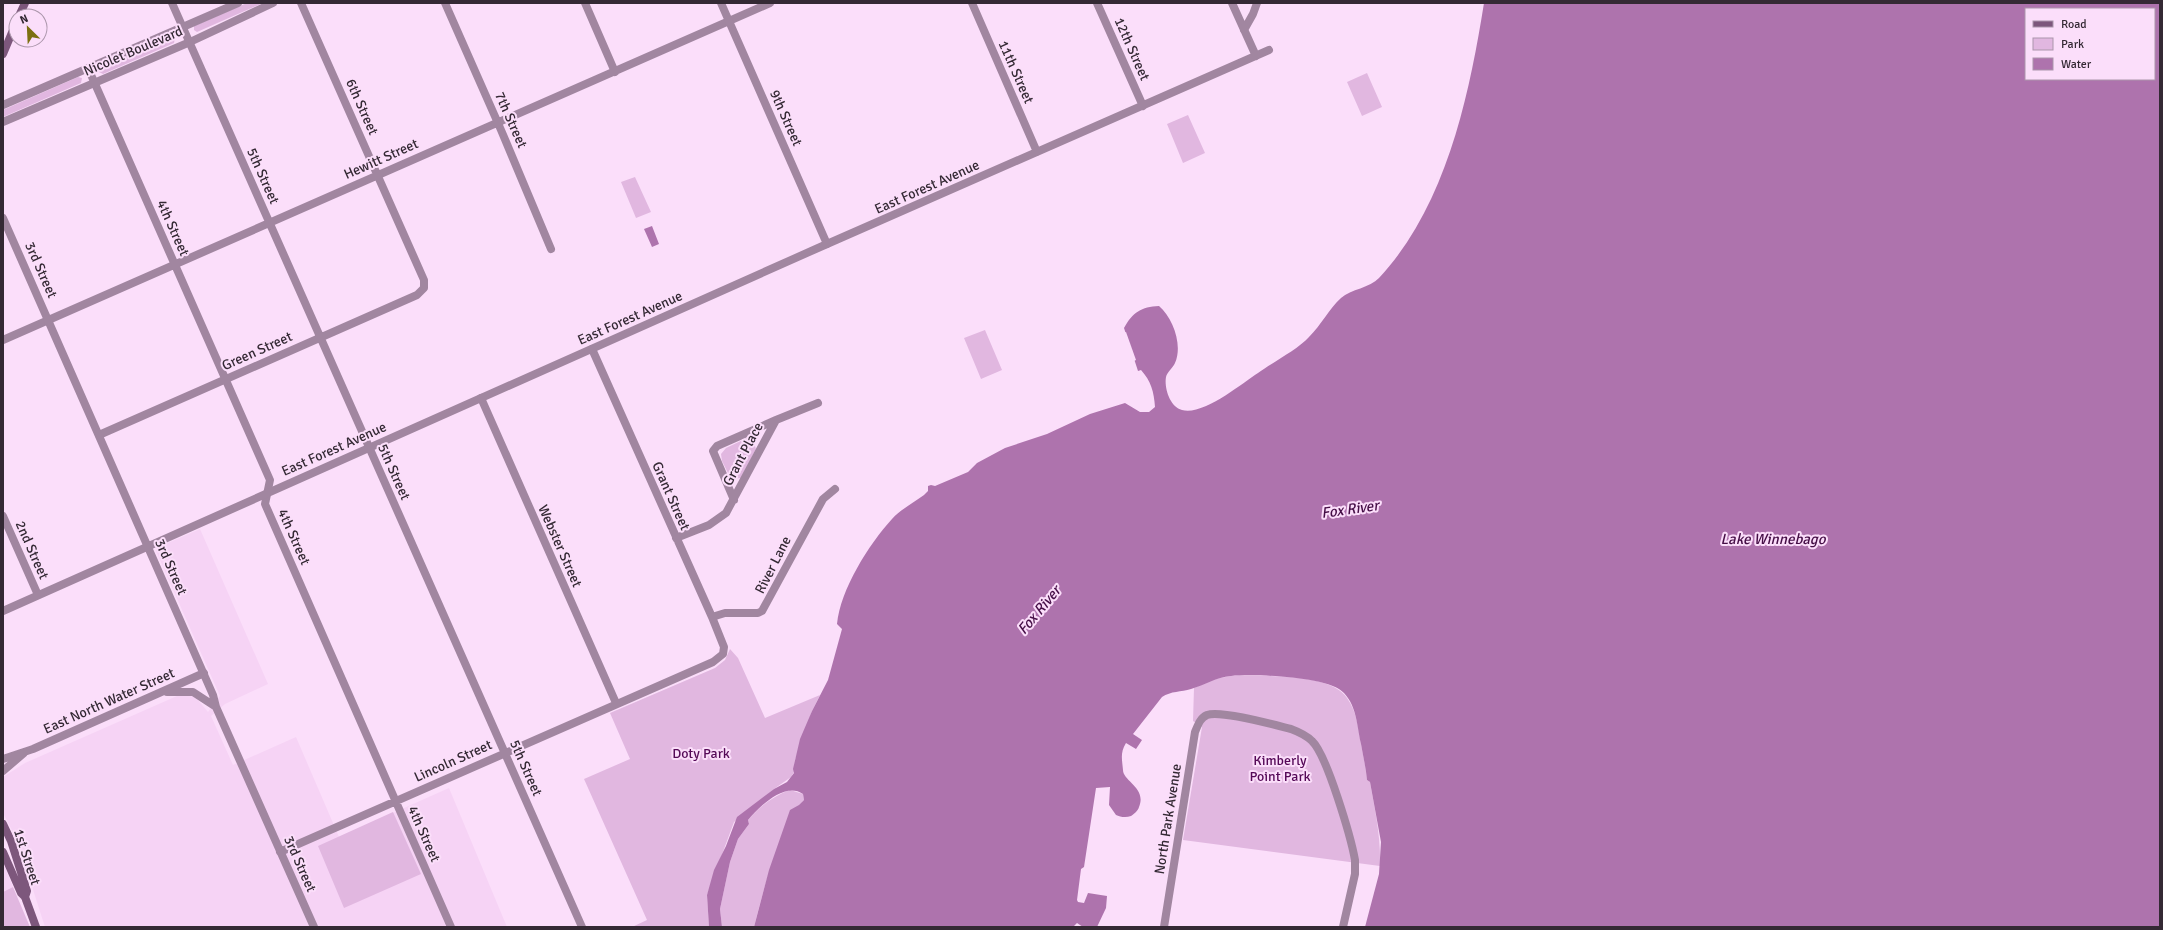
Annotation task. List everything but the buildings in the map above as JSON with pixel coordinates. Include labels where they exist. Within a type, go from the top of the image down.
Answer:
[{"type":"main road","points":[[3,54],[8,42]]},
{"type":"main road","name":"1st Street","points":[[3,824],[15,851],[27,892],[25,897]]},
{"type":"main road","name":"1st Street","points":[[3,852],[21,893],[25,897],[36,927]]},
{"type":"street","name":"5th Street","points":[[172,3],[582,927]]},
{"type":"street","name":"Nicolet Boulevard","points":[[3,105],[238,3]]},
{"type":"street","name":"Nicolet Boulevard","points":[[3,122],[190,42],[273,3]]},
{"type":"street","name":"6th Street","points":[[301,3],[424,280],[424,288]]},
{"type":"street","name":"7th Street","points":[[445,3],[551,249]]},
{"type":"street","points":[[585,3],[615,72]]},
{"type":"street","name":"9th Street","points":[[721,3],[827,244]]},
{"type":"street","name":"Hewitt Street","points":[[3,340],[770,3]]},
{"type":"street","name":"11th Street","points":[[972,3],[1037,152]]},
{"type":"street","name":"12th Street","points":[[1098,3],[1143,106]]},
{"type":"street","points":[[1232,3],[1256,56]]},
{"type":"street","points":[[1244,30],[1257,3]]},
{"type":"street","name":"East Forest Avenue","points":[[3,611],[147,545],[1269,50]]},
{"type":"street","name":"4th Street","points":[[88,68],[270,480],[265,504],[451,927]]},
{"type":"street","name":"3rd Street","points":[[3,218],[204,673],[216,707],[314,927]]},
{"type":"street","name":"Green Street","points":[[99,435],[417,295],[424,288]]},
{"type":"street","name":"Grant Street","points":[[592,349],[712,617],[724,647],[723,654]]},
{"type":"street","name":"Webster Street","points":[[481,398],[616,703]]},
{"type":"street","name":"Grant Place","points":[[734,500],[713,451],[717,446],[818,403]]},
{"type":"street","name":"Grant Place","points":[[676,538],[717,521],[726,513],[776,420]]},
{"type":"street","name":"River Lane","points":[[712,617],[724,613],[758,613],[766,607],[823,499],[834,489]]},
{"type":"street","name":"2nd Street","points":[[3,516],[38,595]]},
{"type":"street","name":"Lincoln Street","points":[[280,852],[616,703],[713,662],[723,654]]},
{"type":"street","name":"East North Water Street","points":[[3,759],[24,753],[204,673]]},
{"type":"street","points":[[161,692],[193,692],[216,707]]},
{"type":"street","name":"North Park Avenue","points":[[1164,927],[1193,746],[1198,725],[1204,717],[1210,715],[1226,715],[1299,732],[1313,742],[1326,765],[1352,847],[1355,874],[1343,927]]},
{"type":"street","name":"East North Water Street","points":[[3,771],[24,753]]},
{"type":"shaded area","points":[[200,529],[268,684],[225,704],[211,716],[233,765],[296,737],[339,837],[449,788],[507,927],[45,927],[17,840],[3,813],[3,777],[25,763],[177,696],[191,695],[197,699],[208,712],[220,696],[156,551],[161,546]]},
{"type":"shaded area","points":[[3,862],[13,887],[3,892]]},
{"type":"green space","points":[[247,3],[263,3],[197,32],[194,30],[194,26]]},
{"type":"green space","points":[[171,36],[175,38],[174,43],[103,74],[99,72],[100,68]]},
{"type":"green space","points":[[1367,73],[1382,107],[1362,116],[1347,82]]},
{"type":"green space","points":[[78,77],[82,78],[81,83],[3,117],[3,110]]},
{"type":"green space","points":[[1188,115],[1205,153],[1183,163],[1167,124]]},
{"type":"green space","points":[[635,177],[651,212],[636,218],[621,182]]},
{"type":"green space","points":[[985,330],[1002,370],[981,379],[964,338]]},
{"type":"green space","points":[[747,438],[753,440],[756,449],[741,478],[731,479],[722,461],[721,454],[726,448]]},
{"type":"green space","name":"Doty Park","points":[[730,649],[738,658],[765,718],[820,695],[812,711],[795,760],[794,772],[791,777],[734,822],[707,895],[709,927],[632,927],[647,920],[584,779],[630,759],[610,713],[715,668],[725,660]]},
{"type":"green space","name":"Kimberly Point Park","points":[[1231,676],[1276,676],[1311,680],[1326,684],[1339,690],[1347,698],[1357,720],[1367,780],[1370,782],[1379,834],[1380,866],[1183,840],[1202,727],[1193,721],[1194,688],[1210,680]]},
{"type":"green space","points":[[790,790],[803,794],[804,800],[797,809],[783,836],[765,887],[754,927],[722,927],[720,909],[730,862],[738,839],[749,824],[748,820],[757,811],[767,802]]},
{"type":"green space","points":[[393,812],[421,874],[344,908],[318,846]]},
{"type":"green space","points":[[13,887],[30,927],[3,927],[3,892]]},
{"type":"water","name":"Lake Winnebago","points":[[1484,3],[2160,3],[2160,927],[1365,927],[1379,874],[1381,842],[1370,782],[1367,780],[1352,704],[1344,693],[1336,687],[1323,683],[1290,677],[1242,675],[1215,679],[1191,689],[1165,695],[1133,734],[1142,740],[1136,749],[1126,743],[1122,753],[1123,770],[1124,774],[1140,795],[1141,800],[1136,812],[1129,817],[1121,817],[1116,815],[1109,805],[1110,787],[1096,788],[1084,867],[1081,869],[1077,900],[1078,902],[1084,903],[1088,893],[1107,896],[1106,908],[1097,927],[1083,927],[1077,923],[1073,927],[754,927],[769,870],[790,810],[804,800],[803,794],[796,791],[788,791],[773,797],[748,820],[749,824],[738,839],[730,862],[720,909],[722,927],[709,927],[707,895],[714,870],[726,846],[737,817],[774,789],[787,782],[794,773],[793,769],[800,739],[828,680],[842,629],[837,624],[839,611],[844,597],[865,554],[883,529],[895,516],[924,495],[928,491],[928,486],[935,486],[968,472],[977,463],[1005,448],[1047,434],[1090,414],[1125,403],[1140,412],[1149,412],[1155,407],[1151,387],[1141,370],[1138,371],[1124,328],[1134,314],[1142,309],[1159,306],[1169,317],[1175,332],[1178,348],[1177,356],[1174,365],[1166,377],[1166,386],[1171,401],[1182,410],[1191,411],[1211,404],[1222,398],[1304,342],[1341,298],[1350,292],[1371,284],[1379,278],[1402,249],[1422,218],[1438,184],[1451,149],[1471,76]]},
{"type":"water","points":[[652,226],[659,244],[652,247],[644,229]]},
{"type":"pier","points":[[1126,332],[1136,360],[1134,361],[1131,359],[1123,333]]},
{"type":"water label","name":"Fox River","points":[[1350,509]]},
{"type":"water label","name":"Fox River","points":[[1039,610]]}]
